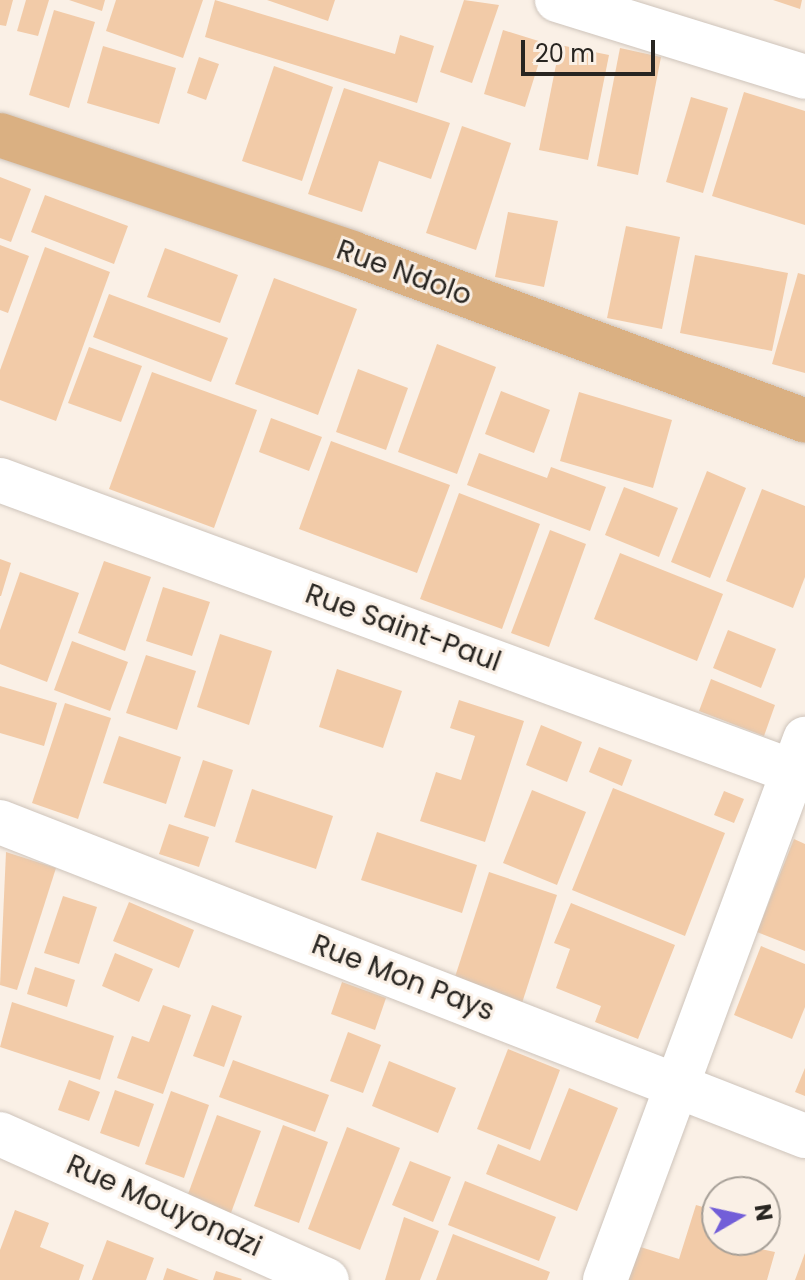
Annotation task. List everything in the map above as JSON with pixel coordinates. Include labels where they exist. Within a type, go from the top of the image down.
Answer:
[{"type":"main road","name":"Rue Ndolo","points":[[0,135],[352,253],[805,421]]},
{"type":"street","points":[[557,0],[805,77]]},
{"type":"street","name":"Rue Saint-Paul","points":[[0,480],[801,762]]},
{"type":"street","points":[[605,1280],[676,1084],[801,762]]},
{"type":"street","name":"Rue Mon Pays","points":[[0,822],[805,1136]]},
{"type":"street","name":"Rue Mouyondzi","points":[[0,1134],[327,1280]]},
{"type":"building","points":[[0,0],[13,0],[6,26],[0,25]]},
{"type":"building","points":[[26,0],[49,0],[38,36],[17,31]]},
{"type":"building","points":[[69,0],[105,0],[102,11]]},
{"type":"building","points":[[116,0],[203,0],[183,58],[106,31]]},
{"type":"building","points":[[215,0],[395,54],[400,35],[434,46],[417,103],[205,37]]},
{"type":"building","points":[[267,0],[335,0],[328,21]]},
{"type":"building","points":[[464,0],[499,5],[472,83],[440,72]]},
{"type":"building","points":[[773,0],[802,0],[800,9]]},
{"type":"building","points":[[54,10],[95,22],[69,108],[29,95]]},
{"type":"building","points":[[503,30],[545,43],[525,107],[484,94]]},
{"type":"building","points":[[560,45],[609,55],[588,160],[539,150]]},
{"type":"building","points":[[103,46],[176,68],[159,124],[87,103]]},
{"type":"building","points":[[620,48],[661,57],[638,175],[597,166]]},
{"type":"building","points":[[199,57],[219,64],[206,100],[187,93]]},
{"type":"building","points":[[274,66],[333,87],[302,181],[242,161]]},
{"type":"building","points":[[344,88],[450,123],[431,179],[379,161],[362,212],[308,194]]},
{"type":"building","points":[[744,92],[805,111],[805,225],[712,196]]},
{"type":"building","points":[[691,97],[728,108],[703,193],[666,182]]},
{"type":"building","points":[[462,126],[511,143],[476,250],[426,233]]},
{"type":"building","points":[[0,177],[31,189],[11,242],[0,238]]},
{"type":"building","points":[[45,195],[128,226],[114,264],[31,232]]},
{"type":"building","points":[[508,212],[558,221],[544,287],[495,277]]},
{"type":"building","points":[[626,226],[680,237],[662,329],[607,318]]},
{"type":"building","points":[[0,245],[29,256],[8,313],[0,310]]},
{"type":"building","points":[[45,247],[110,272],[56,421],[0,400],[0,370]]},
{"type":"building","points":[[165,248],[238,275],[220,323],[147,297]]},
{"type":"building","points":[[695,255],[788,273],[772,351],[680,333]]},
{"type":"building","points":[[798,273],[805,275],[805,373],[772,364]]},
{"type":"building","points":[[274,278],[357,309],[318,415],[235,384]]},
{"type":"building","points":[[109,294],[228,338],[211,382],[93,337]]},
{"type":"building","points":[[437,344],[496,367],[457,474],[398,452]]},
{"type":"building","points":[[89,347],[142,366],[121,422],[68,403]]},
{"type":"building","points":[[358,369],[408,388],[386,450],[336,432]]},
{"type":"building","points":[[152,372],[257,410],[214,528],[109,489]]},
{"type":"building","points":[[501,391],[550,410],[534,453],[485,434]]},
{"type":"building","points":[[579,392],[672,420],[653,488],[560,461]]},
{"type":"building","points":[[271,418],[322,437],[309,471],[259,452]]},
{"type":"building","points":[[331,441],[450,485],[417,573],[299,529]]},
{"type":"building","points":[[479,453],[547,478],[551,467],[606,487],[590,531],[467,485]]},
{"type":"building","points":[[707,471],[746,488],[710,578],[671,562]]},
{"type":"building","points":[[624,487],[678,508],[659,557],[605,535]]},
{"type":"building","points":[[762,489],[805,506],[805,577],[793,608],[726,581]]},
{"type":"building","points":[[459,493],[540,524],[502,629],[420,599]]},
{"type":"building","points":[[550,530],[586,544],[549,647],[511,633]]},
{"type":"building","points":[[620,553],[723,594],[697,661],[594,619]]},
{"type":"building","points":[[0,559],[11,563],[1,596],[0,596]]},
{"type":"building","points":[[104,561],[151,577],[125,651],[78,633]]},
{"type":"building","points":[[20,572],[79,593],[47,682],[0,664],[0,630]]},
{"type":"building","points":[[163,587],[210,602],[192,656],[146,641]]},
{"type":"building","points":[[728,630],[776,649],[761,688],[713,668]]},
{"type":"building","points":[[220,634],[272,651],[249,725],[197,707]]},
{"type":"building","points":[[72,641],[128,662],[110,711],[54,690]]},
{"type":"building","points":[[146,655],[196,671],[177,730],[126,713]]},
{"type":"building","points":[[337,669],[402,691],[383,748],[319,727]]},
{"type":"building","points":[[711,679],[775,705],[764,736],[699,711]]},
{"type":"building","points":[[0,686],[57,703],[44,746],[0,733]]},
{"type":"building","points":[[459,700],[524,721],[485,842],[420,821],[436,772],[461,780],[475,736],[450,728]]},
{"type":"building","points":[[65,703],[111,718],[78,819],[32,803]]},
{"type":"building","points":[[541,725],[582,742],[567,782],[526,765]]},
{"type":"building","points":[[119,736],[181,757],[166,804],[103,783]]},
{"type":"building","points":[[599,747],[632,760],[622,786],[589,772]]},
{"type":"building","points":[[203,760],[233,770],[215,827],[184,817]]},
{"type":"building","points":[[613,788],[725,833],[685,936],[572,890]]},
{"type":"building","points":[[252,789],[333,816],[316,869],[235,842]]},
{"type":"building","points":[[532,790],[586,812],[557,885],[503,863]]},
{"type":"building","points":[[724,791],[744,799],[734,823],[714,815]]},
{"type":"building","points":[[169,824],[209,837],[199,867],[159,854]]},
{"type":"building","points":[[377,832],[477,865],[462,913],[361,880]]},
{"type":"building","points":[[794,839],[805,844],[805,951],[757,932]]},
{"type":"building","points":[[6,852],[56,868],[17,990],[0,985]]},
{"type":"building","points":[[489,872],[557,895],[522,1003],[454,980]]},
{"type":"building","points":[[63,896],[97,907],[79,964],[44,953]]},
{"type":"building","points":[[129,902],[194,930],[179,968],[113,941]]},
{"type":"building","points":[[571,903],[675,945],[638,1039],[595,1022],[601,1006],[556,988],[570,949],[554,943]]},
{"type":"building","points":[[761,946],[805,964],[805,1007],[792,1039],[734,1015]]},
{"type":"building","points":[[115,953],[153,969],[139,1002],[102,986]]},
{"type":"building","points":[[35,967],[75,980],[67,1007],[27,994]]},
{"type":"building","points":[[342,982],[386,998],[375,1030],[331,1014]]},
{"type":"building","points":[[12,1002],[114,1036],[100,1080],[0,1047]]},
{"type":"building","points":[[163,1005],[191,1015],[163,1094],[117,1078],[132,1036],[149,1042]]},
{"type":"building","points":[[212,1005],[242,1016],[224,1067],[193,1056]]},
{"type":"building","points":[[348,1032],[381,1045],[363,1093],[330,1081]]},
{"type":"building","points":[[508,1049],[560,1070],[530,1150],[477,1129]]},
{"type":"building","points":[[233,1060],[329,1095],[315,1132],[219,1097]]},
{"type":"building","points":[[389,1061],[456,1088],[438,1133],[372,1106]]},
{"type":"building","points":[[805,1068],[805,1096],[795,1092]]},
{"type":"building","points":[[69,1080],[100,1092],[89,1121],[58,1110]]},
{"type":"building","points":[[569,1088],[618,1108],[577,1211],[486,1174],[498,1144],[540,1161]]},
{"type":"building","points":[[115,1090],[154,1104],[139,1147],[100,1133]]},
{"type":"building","points":[[171,1091],[209,1105],[184,1178],[145,1164]]},
{"type":"building","points":[[217,1115],[261,1131],[228,1221],[184,1205]]},
{"type":"building","points":[[283,1125],[328,1142],[299,1223],[254,1206]]},
{"type":"building","points":[[347,1127],[400,1148],[360,1250],[308,1229]]},
{"type":"building","points":[[410,1161],[451,1177],[433,1222],[392,1205]]},
{"type":"building","points":[[465,1181],[556,1217],[539,1261],[448,1225]]},
{"type":"building","points":[[696,1205],[701,1206],[701,1256],[774,1256],[767,1280],[623,1280],[634,1245],[679,1259]]},
{"type":"building","points":[[15,1210],[49,1223],[40,1247],[84,1265],[79,1280],[0,1280],[0,1250]]},
{"type":"building","points":[[404,1217],[439,1231],[420,1280],[385,1280]]},
{"type":"building","points":[[453,1234],[550,1272],[547,1280],[436,1280]]},
{"type":"building","points":[[107,1240],[154,1258],[146,1280],[92,1280]]},
{"type":"building","points":[[805,1253],[805,1280],[795,1280]]},
{"type":"building","points":[[167,1268],[199,1280],[163,1280]]},
{"type":"building","points":[[216,1271],[242,1279],[213,1280]]}]
